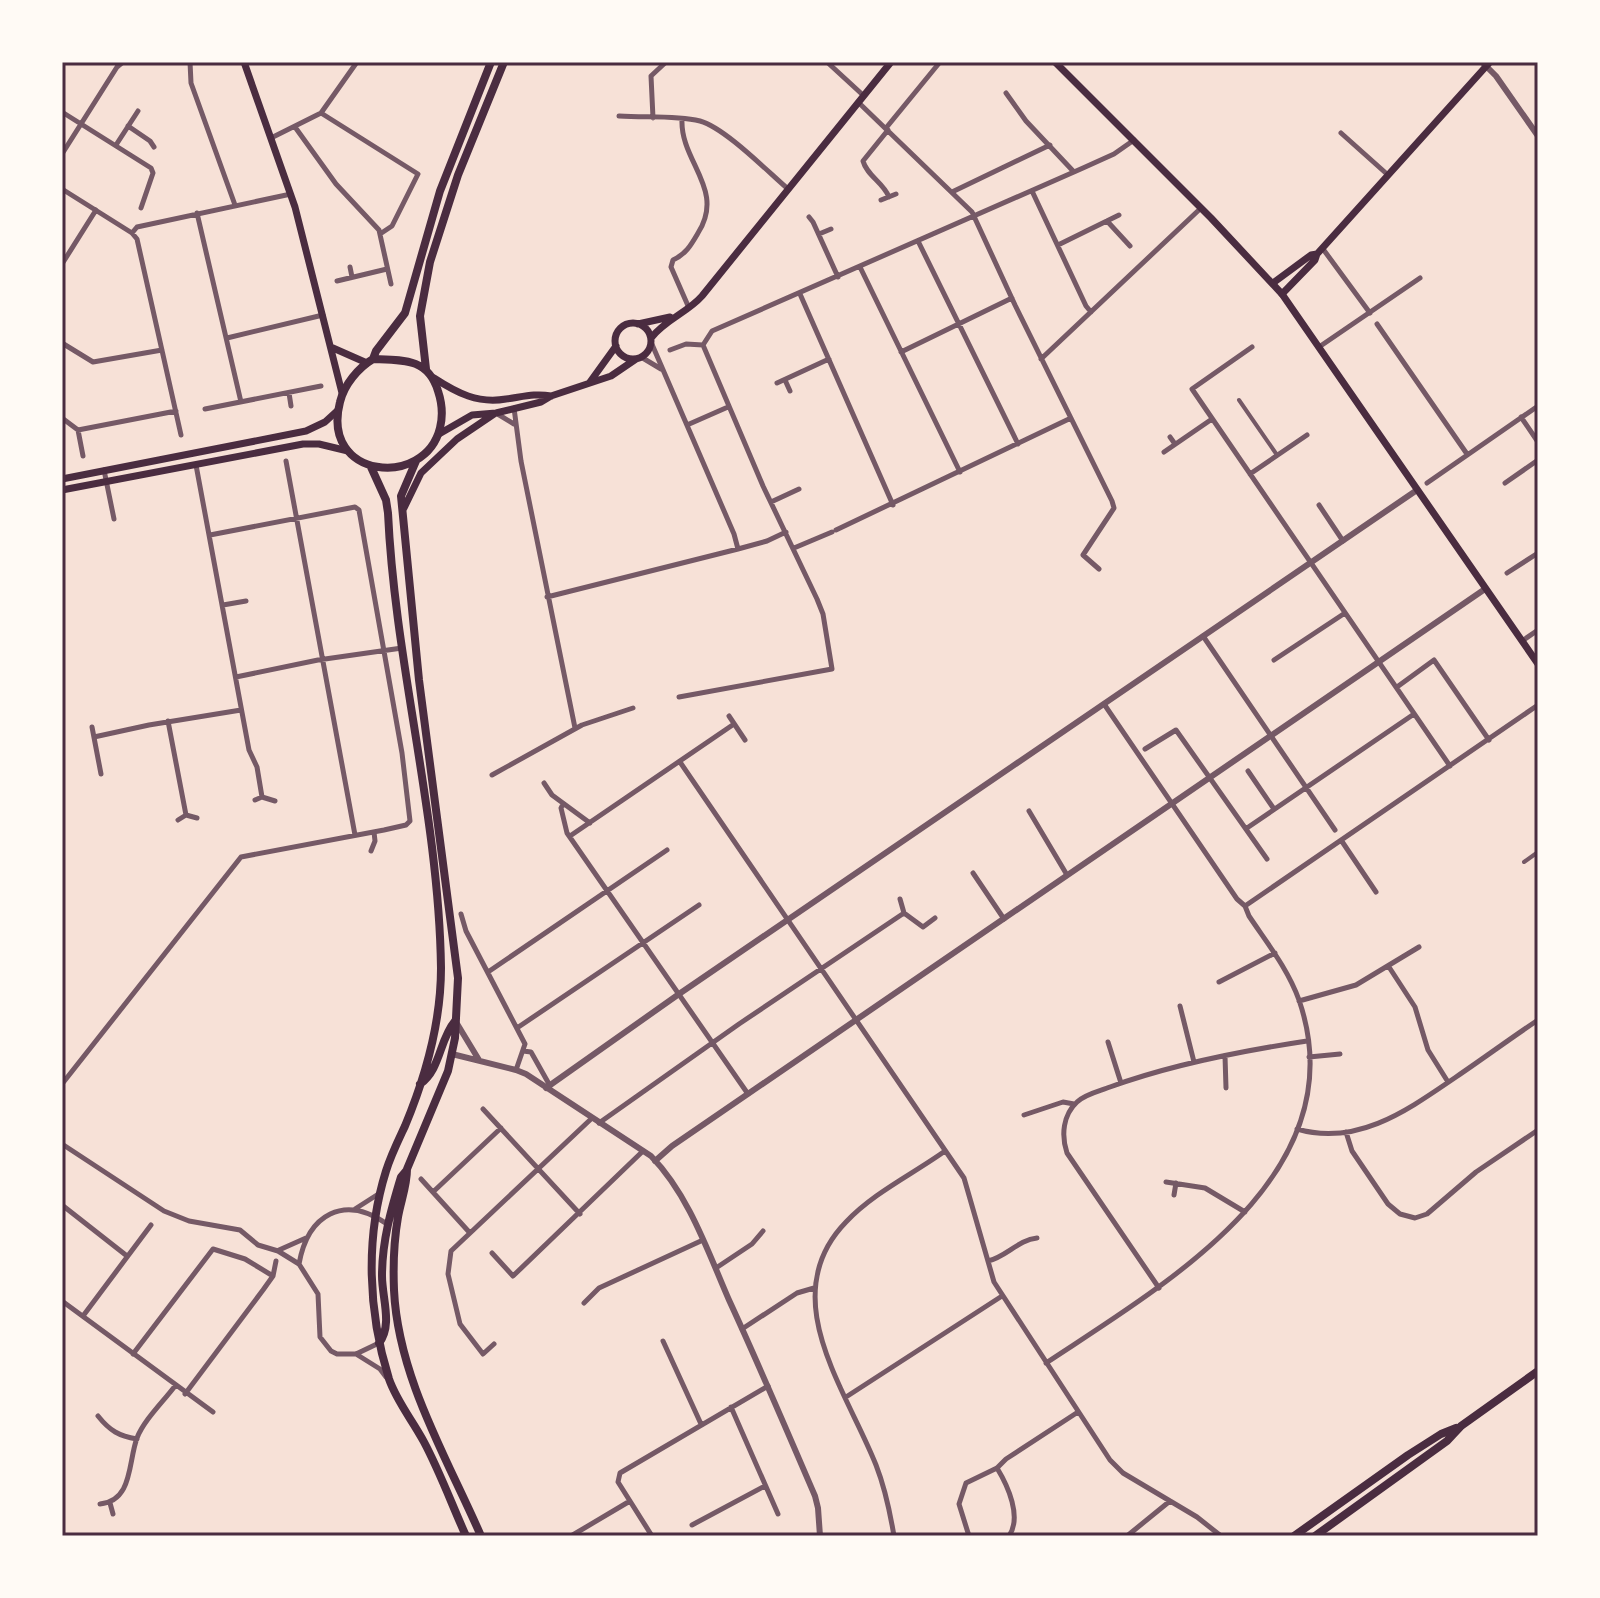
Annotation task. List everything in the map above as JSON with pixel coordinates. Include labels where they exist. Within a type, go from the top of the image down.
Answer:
[{"type":"highway","points":[[466,1536],[425,1443],[390,1381],[379,1343],[372,1279],[376,1217],[380,1193],[420,1084],[430,1047],[440,993],[439,922],[402,648],[386,500],[371,467],[348,451],[338,434],[337,411],[342,393],[392,334],[405,313],[440,191],[491,62]]},
{"type":"highway","points":[[426,369],[420,316],[430,262],[458,175],[504,62]]},
{"type":"highway","points":[[370,361],[403,360],[426,369],[434,378],[441,401],[439,434],[416,461],[401,496],[419,680],[458,978],[452,1054],[443,1086],[401,1177],[388,1224],[382,1278],[386,1331],[379,1343]]},
{"type":"highway","points":[[371,467],[397,466],[416,461]]},
{"type":"highway","points":[[420,1084],[430,1077],[445,1032],[455,1021]]},
{"type":"highway","points":[[430,1047],[452,1054]]},
{"type":"highway","points":[[407,1169],[396,1231],[395,1301],[407,1364],[481,1536]]},
{"type":"highway","points":[[1315,1536],[1538,1371]]},
{"type":"highway","points":[[1294,1536],[1408,1455],[1441,1434],[1461,1426]]},
{"type":"main road","points":[[244,62],[291,194],[333,348],[342,393]]},
{"type":"main road","points":[[588,383],[616,346],[616,338],[622,327],[672,316],[689,308],[702,296],[891,62]]},
{"type":"main road","points":[[1055,62],[1282,294],[1538,664]]},
{"type":"main road","points":[[1282,294],[1486,63]]},
{"type":"main road","points":[[1273,283],[1320,251]]},
{"type":"main road","points":[[439,434],[472,415],[496,413],[541,402],[611,376],[649,350],[651,340],[672,316]]},
{"type":"main road","points":[[638,324],[645,328],[651,340]]},
{"type":"main road","points":[[616,346],[624,356],[638,358]]},
{"type":"main road","points":[[333,348],[370,361]]},
{"type":"main road","points":[[434,378],[461,394],[483,400],[494,401],[537,393],[551,396]]},
{"type":"main road","points":[[62,479],[306,431],[325,422],[337,411]]},
{"type":"main road","points":[[404,508],[421,473],[457,439],[496,413]]},
{"type":"main road","points":[[62,490],[303,444],[319,444],[348,451]]},
{"type":"street","points":[[62,154],[123,62]]},
{"type":"street","points":[[190,62],[190,79],[235,205]]},
{"type":"street","points":[[271,138],[321,113],[357,62]]},
{"type":"street","points":[[653,118],[651,76],[666,62]]},
{"type":"street","points":[[827,62],[887,129],[974,216],[1114,508],[1083,555],[1099,569]]},
{"type":"street","points":[[889,197],[886,189],[867,171],[863,161],[940,62]]},
{"type":"street","points":[[1486,63],[1538,136]]},
{"type":"street","points":[[1006,93],[1026,121],[1074,172]]},
{"type":"street","points":[[116,145],[138,111]]},
{"type":"street","points":[[62,112],[151,168],[153,173],[141,208]]},
{"type":"street","points":[[321,113],[418,174],[392,226],[380,234]]},
{"type":"street","points":[[619,116],[700,121],[719,131],[788,189]]},
{"type":"street","points":[[682,119],[684,135],[710,206],[703,225],[683,255],[673,260],[671,267],[689,308]]},
{"type":"street","points":[[128,126],[154,147]]},
{"type":"street","points":[[295,127],[330,177],[375,224],[391,284]]},
{"type":"street","points":[[1341,133],[1389,175]]},
{"type":"street","points":[[703,345],[712,331],[1114,154],[1134,140]]},
{"type":"street","points":[[952,192],[1050,145]]},
{"type":"street","points":[[62,189],[137,239],[181,435]]},
{"type":"street","points":[[1032,191],[1091,312]]},
{"type":"street","points":[[132,233],[137,227],[291,194]]},
{"type":"street","points":[[881,200],[896,194]]},
{"type":"street","points":[[1041,359],[1201,208]]},
{"type":"street","points":[[62,264],[96,210]]},
{"type":"street","points":[[197,213],[241,402]]},
{"type":"street","points":[[1058,245],[1119,215]]},
{"type":"street","points":[[809,217],[838,277]]},
{"type":"street","points":[[1107,221],[1130,246]]},
{"type":"street","points":[[819,234],[831,229]]},
{"type":"street","points":[[918,241],[1018,444]]},
{"type":"street","points":[[1320,251],[1370,313]]},
{"type":"street","points":[[350,267],[352,277]]},
{"type":"street","points":[[860,267],[960,472]]},
{"type":"street","points":[[337,281],[387,269]]},
{"type":"street","points":[[1319,347],[1420,278]]},
{"type":"street","points":[[800,293],[893,505]]},
{"type":"street","points":[[901,352],[1012,298]]},
{"type":"street","points":[[227,338],[323,315]]},
{"type":"street","points":[[1377,324],[1467,454]]},
{"type":"street","points":[[651,340],[738,549]]},
{"type":"street","points":[[62,343],[93,362],[162,350]]},
{"type":"street","points":[[670,350],[686,344],[703,345]]},
{"type":"street","points":[[679,697],[832,669],[823,614],[728,407],[703,345]]},
{"type":"street","points":[[1252,347],[1192,389],[1450,766]]},
{"type":"street","points":[[638,358],[664,373]]},
{"type":"street","points":[[777,383],[829,359]]},
{"type":"street","points":[[785,380],[790,391]]},
{"type":"street","points":[[205,409],[321,386]]},
{"type":"street","points":[[289,393],[291,406]]},
{"type":"street","points":[[1239,400],[1277,455]]},
{"type":"street","points":[[1427,483],[1538,406]]},
{"type":"street","points":[[687,425],[728,407]]},
{"type":"street","points":[[514,408],[514,424],[575,728]]},
{"type":"street","points":[[78,430],[176,411]]},
{"type":"street","points":[[496,413],[514,424]]},
{"type":"street","points":[[1521,417],[1538,442]]},
{"type":"street","points":[[62,418],[78,430],[83,456]]},
{"type":"street","points":[[794,548],[893,505],[1071,418]]},
{"type":"street","points":[[1164,452],[1212,419]]},
{"type":"street","points":[[1250,474],[1307,435]]},
{"type":"street","points":[[1170,437],[1175,444]]},
{"type":"street","points":[[1505,483],[1538,460]]},
{"type":"street","points":[[286,461],[355,835]]},
{"type":"street","points":[[196,465],[241,710],[262,797]]},
{"type":"street","points":[[104,470],[114,519]]},
{"type":"street","points":[[771,502],[799,489]]},
{"type":"street","points":[[547,1086],[1417,490]]},
{"type":"street","points":[[1319,505],[1343,541]]},
{"type":"street","points":[[62,1084],[241,857],[408,824],[411,817],[359,510],[353,507],[210,535]]},
{"type":"street","points":[[547,597],[738,549],[786,532]]},
{"type":"street","points":[[1507,573],[1538,553]]},
{"type":"street","points":[[655,1161],[672,1146],[1485,589]]},
{"type":"street","points":[[223,605],[246,601]]},
{"type":"street","points":[[1274,660],[1345,613]]},
{"type":"street","points":[[1522,641],[1538,630]]},
{"type":"street","points":[[1203,636],[1335,830]]},
{"type":"street","points":[[1281,644],[1286,651]]},
{"type":"street","points":[[236,677],[402,648]]},
{"type":"street","points":[[1396,687],[1434,660],[1489,740]]},
{"type":"street","points":[[1046,1363],[1159,1288],[1216,1242],[1245,1212],[1280,1165],[1297,1129],[1306,1098],[1309,1057],[1299,1001],[1275,953],[1104,704]]},
{"type":"street","points":[[1245,906],[1538,705]]},
{"type":"street","points":[[492,775],[575,728],[633,708]]},
{"type":"street","points":[[94,737],[241,710]]},
{"type":"street","points":[[1247,828],[1414,714]]},
{"type":"street","points":[[729,716],[745,740]]},
{"type":"street","points":[[168,721],[186,815]]},
{"type":"street","points":[[570,837],[734,724]]},
{"type":"street","points":[[92,727],[101,774]]},
{"type":"street","points":[[1145,749],[1176,730],[1267,859]]},
{"type":"street","points":[[166,762],[175,761]]},
{"type":"street","points":[[680,762],[968,1188],[994,1282],[1114,1465],[1221,1536]]},
{"type":"street","points":[[100,767],[107,765]]},
{"type":"street","points":[[1248,771],[1274,809]]},
{"type":"street","points":[[1257,784],[1263,780]]},
{"type":"street","points":[[544,783],[552,795],[590,823]]},
{"type":"street","points":[[255,800],[262,797],[275,801]]},
{"type":"street","points":[[563,804],[564,826],[570,837],[748,1094]]},
{"type":"street","points":[[1029,811],[1067,875]]},
{"type":"street","points":[[178,820],[186,815],[197,818]]},
{"type":"street","points":[[371,851],[374,832]]},
{"type":"street","points":[[1341,840],[1376,892]]},
{"type":"street","points":[[488,972],[667,850]]},
{"type":"street","points":[[1254,858],[1263,852]]},
{"type":"street","points":[[1524,862],[1538,852]]},
{"type":"street","points":[[973,873],[1004,919]]},
{"type":"street","points":[[900,899],[904,913],[923,927],[935,918]]},
{"type":"street","points":[[517,1028],[699,905]]},
{"type":"street","points":[[598,1124],[712,1042],[904,913]]},
{"type":"street","points":[[461,914],[466,931],[525,1044],[516,1070]]},
{"type":"street","points":[[1299,1001],[1356,985],[1419,947]]},
{"type":"street","points":[[1219,982],[1275,953]]},
{"type":"street","points":[[1389,967],[1415,1007],[1428,1050],[1448,1082]]},
{"type":"street","points":[[1227,978],[1231,985]]},
{"type":"street","points":[[1180,1006],[1194,1062]]},
{"type":"street","points":[[1297,1129],[1323,1133],[1346,1132],[1371,1127],[1397,1116],[1538,1020]]},
{"type":"street","points":[[455,1021],[479,1060]]},
{"type":"street","points":[[1159,1288],[1067,1153],[1064,1129],[1074,1104],[1081,1098],[1121,1083],[1194,1062],[1307,1041]]},
{"type":"street","points":[[1108,1042],[1121,1083]]},
{"type":"street","points":[[523,1051],[531,1052],[547,1086]]},
{"type":"street","points":[[452,1054],[516,1070],[547,1086],[655,1161],[703,1240],[768,1386],[815,1496],[820,1536]]},
{"type":"street","points":[[1309,1057],[1340,1054]]},
{"type":"street","points":[[1225,1056],[1226,1088]]},
{"type":"street","points":[[1032,1100],[1035,1111]]},
{"type":"street","points":[[1024,1115],[1063,1102],[1074,1104]]},
{"type":"street","points":[[483,1109],[580,1214]]},
{"type":"street","points":[[494,1344],[483,1354],[460,1324],[451,1287],[451,1251],[591,1119]]},
{"type":"street","points":[[433,1192],[501,1128]]},
{"type":"street","points":[[1346,1132],[1352,1151],[1388,1204],[1400,1214],[1415,1218],[1427,1214],[1476,1172],[1538,1130]]},
{"type":"street","points":[[62,1144],[164,1211],[189,1221],[240,1230],[258,1245],[278,1251],[299,1264],[318,1294],[319,1329],[323,1343],[337,1354],[356,1354],[379,1343]]},
{"type":"street","points":[[492,1253],[513,1276],[643,1151]]},
{"type":"street","points":[[894,1536],[877,1468],[818,1329],[814,1288],[826,1251],[846,1221],[945,1151]]},
{"type":"street","points":[[421,1179],[470,1233]]},
{"type":"street","points":[[1166,1182],[1209,1189],[1245,1212]]},
{"type":"street","points":[[1174,1195],[1176,1183]]},
{"type":"street","points":[[299,1264],[306,1238],[321,1219],[331,1212],[354,1209],[380,1193]]},
{"type":"street","points":[[62,1205],[127,1256]]},
{"type":"street","points":[[354,1209],[376,1217],[396,1231]]},
{"type":"street","points":[[83,1316],[151,1225]]},
{"type":"street","points":[[716,1268],[752,1244],[763,1231]]},
{"type":"street","points":[[278,1251],[306,1238]]},
{"type":"street","points":[[988,1261],[1027,1239],[1037,1238]]},
{"type":"street","points":[[584,1303],[599,1288],[703,1240]]},
{"type":"street","points":[[133,1354],[213,1249],[245,1259],[273,1276]]},
{"type":"street","points":[[185,1394],[273,1276],[276,1261]]},
{"type":"street","points":[[742,1329],[803,1290],[814,1288]]},
{"type":"street","points":[[846,1397],[1002,1296]]},
{"type":"street","points":[[62,1301],[213,1412]]},
{"type":"street","points":[[663,1341],[701,1424]]},
{"type":"street","points":[[356,1354],[380,1369],[390,1381]]},
{"type":"street","points":[[100,1504],[117,1499],[126,1482],[137,1439],[175,1386]]},
{"type":"street","points":[[652,1536],[618,1482],[620,1473],[768,1386]]},
{"type":"street","points":[[731,1407],[778,1514]]},
{"type":"street","points":[[969,1536],[959,1504],[962,1489],[972,1479],[997,1468],[1078,1412]]},
{"type":"street","points":[[98,1416],[109,1430],[137,1439]]},
{"type":"street","points":[[997,1468],[1005,1482],[1016,1520],[1009,1536]]},
{"type":"street","points":[[692,1525],[765,1485]]},
{"type":"street","points":[[571,1536],[630,1501]]},
{"type":"street","points":[[1127,1536],[1170,1501]]},
{"type":"street","points":[[110,1503],[113,1514]]}]
